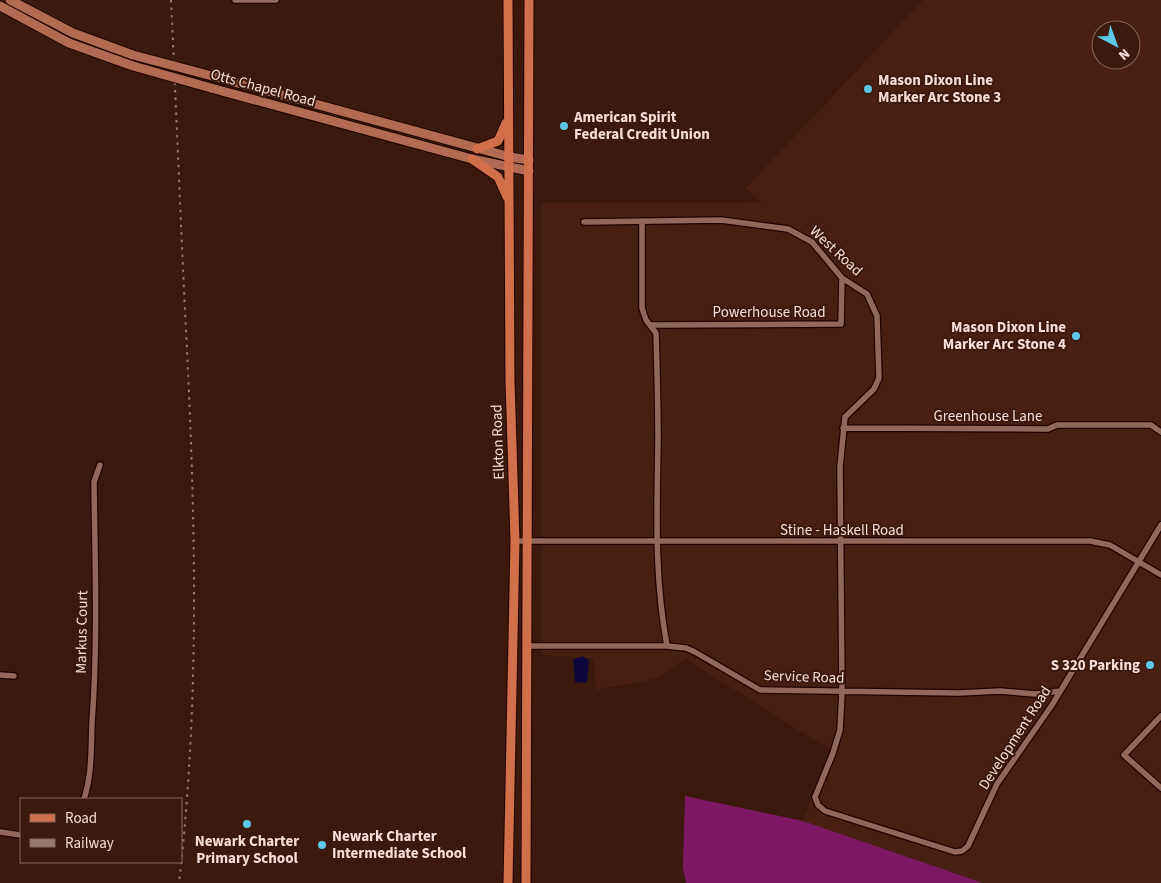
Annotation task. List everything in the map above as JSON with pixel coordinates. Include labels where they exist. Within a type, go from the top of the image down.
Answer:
[{"type":"main road","name":"Otts Chapel Road","points":[[10,0],[73,34],[133,55],[477,149],[529,171]]},
{"type":"main road","name":"Elkton Road","points":[[508,0],[510,382],[515,541],[508,883]]},
{"type":"main road","name":"Elkton Road","points":[[526,883],[528,541],[526,245],[529,171],[529,0]]},
{"type":"main road","name":"Otts Chapel Road","points":[[0,6],[54,37],[133,66],[472,158],[510,162],[529,160]]},
{"type":"main road","points":[[477,149],[498,140],[504,132],[509,111]]},
{"type":"main road","points":[[472,158],[498,177],[510,208]]},
{"type":"street","points":[[235,0],[276,0]]},
{"type":"street","name":"West Road","points":[[584,222],[720,220],[788,229],[812,242],[842,278],[867,294],[877,316],[878,378],[874,389],[844,417],[840,467],[842,692]]},
{"type":"street","points":[[642,221],[642,308],[656,333],[659,605],[667,646]]},
{"type":"street","name":"Powerhouse Road","points":[[651,325],[841,324],[842,278]]},
{"type":"street","name":"Greenhouse Lane","points":[[843,428],[1048,430],[1057,426],[1151,425],[1161,432]]},
{"type":"street","name":"Markus Court","points":[[84,798],[89,776],[94,705],[96,612],[94,482],[100,465]]},
{"type":"street","points":[[1139,562],[1161,524]]},
{"type":"street","name":"Stine - Haskell Road","points":[[515,541],[1090,541],[1110,545],[1161,575]]},
{"type":"street","name":"Development Road","points":[[842,692],[840,730],[833,753],[814,796],[818,805],[825,811],[859,822],[906,835],[955,852],[962,851],[968,846],[997,784],[1060,691],[1139,562]]},
{"type":"street","name":"Service Road","points":[[528,646],[667,646],[686,648],[760,690],[1035,694],[1060,691]]},
{"type":"street","points":[[0,675],[14,676]]},
{"type":"street","points":[[1161,716],[1124,755],[1161,788]]},
{"type":"street","points":[[0,832],[20,835]]},
{"type":"shaded area","points":[[923,0],[1161,0],[1161,883],[983,883],[803,821],[830,750],[686,659],[659,678],[596,690],[594,658],[542,655],[542,203],[761,202],[746,188]]},
{"type":"shaded area","points":[[582,656],[589,660],[587,683],[575,682],[573,660]]},
{"type":"shaded area","points":[[685,796],[803,821],[983,883],[686,883],[683,868]]},
{"type":"railway","points":[[171,0],[191,454],[194,597],[191,740],[182,852]]},
{"type":"railway","points":[[179,883],[181,863]]},
{"type":"place","name":"Mason Dixon Line Marker Arc Stone 3","points":[[868,89]]},
{"type":"place","name":"American Spirit Federal Credit Union","points":[[564,126]]},
{"type":"place","name":"Mason Dixon Line Marker Arc Stone 4","points":[[1076,336]]},
{"type":"place","name":"S 320 Parking","points":[[1150,665]]},
{"type":"place","name":"Newark Charter Primary School","points":[[247,824]]},
{"type":"place","name":"Newark Charter Intermediate School","points":[[322,845]]}]
